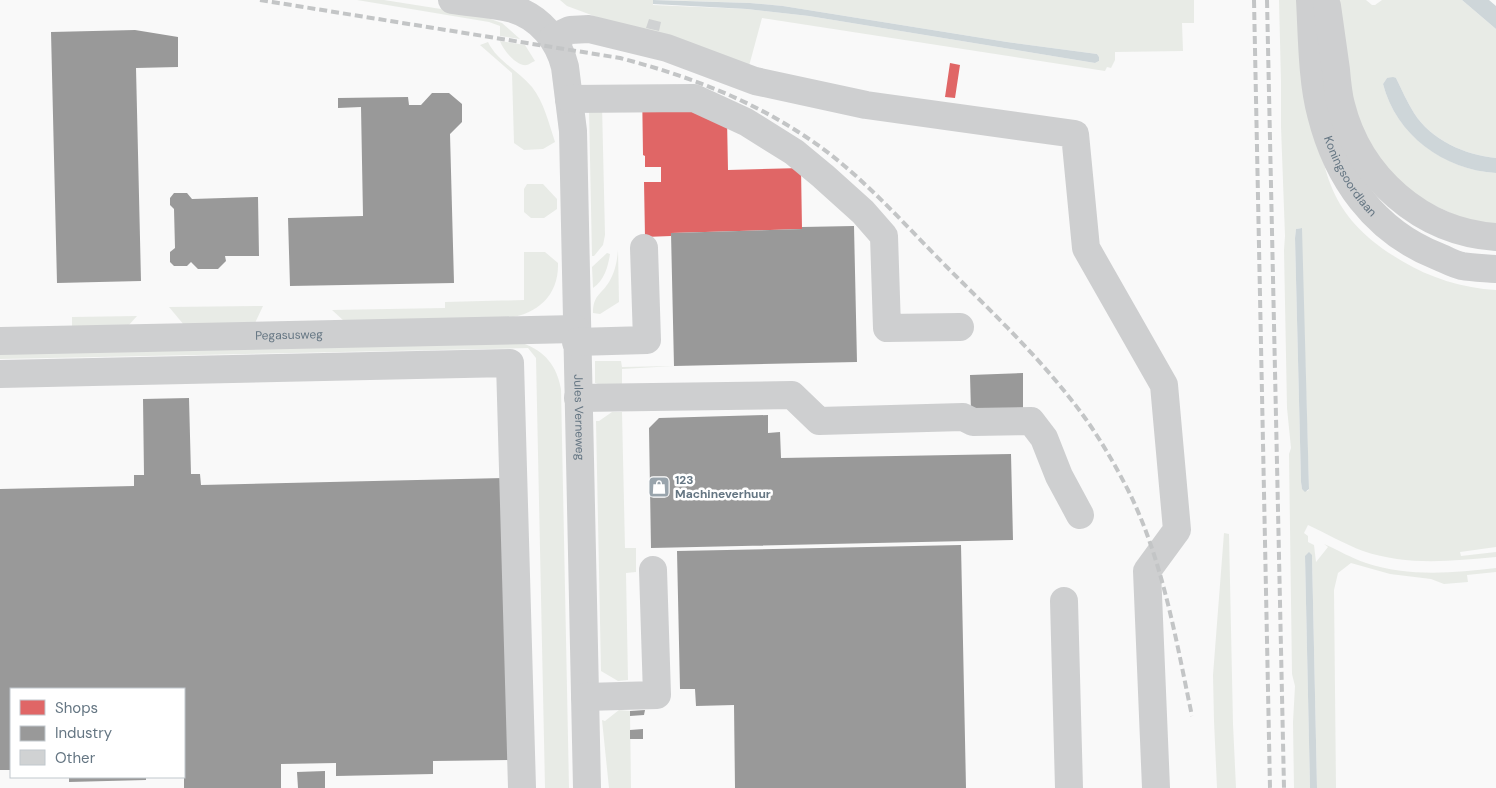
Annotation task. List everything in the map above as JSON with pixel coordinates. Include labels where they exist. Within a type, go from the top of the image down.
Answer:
[{"type":"street","points":[[452,0],[514,9],[531,18],[556,43],[570,30],[589,29],[667,48],[755,81],[857,104],[1075,134],[1086,248],[1164,385],[1177,530],[1147,571],[1156,788]]},
{"type":"street","name":"Koningsoordlaan","points":[[1310,0],[1320,113],[1332,149],[1346,178],[1366,207],[1391,230],[1423,251],[1460,266],[1496,269]]},
{"type":"street","name":"Koningsoordlaan","points":[[1327,0],[1340,104],[1352,139],[1366,163],[1386,187],[1411,208],[1441,224],[1475,236],[1496,237]]},
{"type":"street","name":"Jules Verneweg","points":[[556,43],[565,67],[573,131],[587,788]]},
{"type":"street","points":[[569,99],[694,98],[746,122],[794,152],[862,212],[884,236],[887,328],[960,327]]},
{"type":"street","name":"Pegasusweg","points":[[0,341],[576,336],[647,340],[644,248]]},
{"type":"street","points":[[0,374],[510,363],[522,788]]},
{"type":"street","points":[[578,398],[792,395],[818,421],[963,417],[973,422],[1031,421],[1044,438],[1059,476],[1080,515]]},
{"type":"street","points":[[585,697],[657,694],[653,570]]},
{"type":"street","points":[[1064,601],[1069,788]]},
{"type":"shaded area","points":[[357,0],[384,0],[479,15],[502,23],[520,39],[500,36],[500,26],[489,22]]},
{"type":"shaded area","points":[[560,0],[653,0],[653,5],[747,9],[809,16],[1095,63],[1099,61],[1097,54],[1007,42],[783,6],[660,0],[1194,0],[1194,23],[1182,23],[1183,51],[1115,52],[1115,60],[1111,68],[1107,67],[1105,71],[762,18],[749,66],[613,23],[567,6]]},
{"type":"shaded area","points":[[653,0],[783,6],[1007,42],[1097,54],[1099,61],[1095,63],[809,16],[747,9],[653,4]]},
{"type":"shaded area","points":[[1279,0],[1304,0],[1321,151],[1334,193],[1345,212],[1359,229],[1378,245],[1413,267],[1447,281],[1471,287],[1496,290],[1496,547],[1460,552],[1461,556],[1496,552],[1496,557],[1429,561],[1396,559],[1363,551],[1308,525],[1304,533],[1308,536],[1308,542],[1314,545],[1316,562],[1328,547],[1324,544],[1366,563],[1398,570],[1431,573],[1496,568],[1496,572],[1467,575],[1468,582],[1444,584],[1431,579],[1390,574],[1351,563],[1338,573],[1334,590],[1336,788],[1317,788],[1312,555],[1305,556],[1310,788],[1294,788],[1293,722],[1295,686],[1292,674],[1289,454],[1291,448],[1287,408]],"holes":[[[1301,228],[1308,491],[1302,489],[1301,482],[1295,238],[1296,229]]]},
{"type":"shaded area","points":[[1334,0],[1366,0],[1375,5],[1382,0],[1462,0],[1496,29],[1496,158],[1472,154],[1439,138],[1421,123],[1396,78],[1387,78],[1383,84],[1389,102],[1399,119],[1411,134],[1425,146],[1441,157],[1459,165],[1496,173],[1496,228],[1478,226],[1404,191],[1359,132]]},
{"type":"shaded area","points":[[1462,0],[1489,0],[1496,6],[1496,29]]},
{"type":"shaded area","points":[[500,41],[525,45],[535,61],[523,65],[515,61],[504,49]]},
{"type":"shaded area","points":[[488,42],[497,55],[532,87],[546,113],[555,142],[543,149],[524,150],[514,143],[512,73],[480,45]]},
{"type":"shaded area","points":[[1387,78],[1396,78],[1421,123],[1439,138],[1461,150],[1496,158],[1496,173],[1458,165],[1441,157],[1411,134],[1389,102],[1383,84]]},
{"type":"shaded area","points":[[602,105],[605,235],[603,245],[592,256],[589,110]]},
{"type":"shaded area","points":[[527,184],[543,184],[557,199],[557,209],[544,218],[531,218],[524,212],[524,189]]},
{"type":"shaded area","points":[[1302,228],[1309,489],[1305,492],[1302,489],[1301,482],[1295,238],[1296,229]]},
{"type":"shaded area","points":[[618,250],[619,302],[600,314],[593,313],[594,302],[613,274]]},
{"type":"shaded area","points":[[524,252],[545,252],[558,263],[557,274],[555,285],[544,301],[537,307],[518,316],[507,318],[344,321],[332,310],[445,308],[445,302],[524,300]]},
{"type":"shaded area","points":[[607,253],[610,254],[605,273],[600,282],[593,288],[592,267]]},
{"type":"shaded area","points":[[263,306],[255,323],[184,325],[169,307]]},
{"type":"shaded area","points":[[137,316],[128,326],[72,327],[72,317]]},
{"type":"shaded area","points":[[522,343],[537,350],[549,360],[561,389],[569,788],[545,788],[536,358],[528,348],[0,359],[0,353]]},
{"type":"shaded area","points":[[595,361],[621,361],[622,367],[674,366],[622,369],[622,390],[612,389],[595,383]]},
{"type":"shaded area","points":[[612,412],[622,412],[625,548],[636,548],[636,572],[626,573],[628,680],[618,681],[601,671],[596,421]]},
{"type":"shaded area","points":[[1224,533],[1229,534],[1236,788],[1217,788],[1213,675]]},
{"type":"shaded area","points":[[1309,552],[1312,555],[1317,788],[1310,788],[1305,556]]},
{"type":"shaded area","points":[[619,710],[630,711],[631,788],[609,788],[602,720],[605,721]]},
{"type":"building: Shops","points":[[950,63],[960,65],[955,98],[945,97]]},
{"type":"building: Shops","points":[[642,85],[727,119],[728,170],[801,168],[802,229],[671,233],[671,236],[645,237],[644,182],[661,182],[661,167],[645,167],[645,156],[643,155]]},
{"type":"building: Industry","points":[[135,30],[178,37],[178,67],[136,68],[141,281],[57,283],[51,32]]},
{"type":"building: Industry","points":[[432,93],[449,93],[462,104],[462,122],[450,134],[454,283],[290,286],[288,218],[363,216],[361,107],[338,108],[338,98],[408,97],[409,105],[421,105]]},
{"type":"building: Industry","points":[[174,193],[187,193],[192,199],[258,197],[259,256],[225,256],[226,261],[218,269],[198,269],[191,262],[187,266],[174,266],[170,262],[170,252],[175,248],[174,209],[170,205],[170,198]]},
{"type":"building: Industry","points":[[854,226],[857,362],[674,366],[671,233]]},
{"type":"building: Industry","points":[[1023,373],[1023,411],[971,412],[970,375]]},
{"type":"building: Industry","points":[[189,398],[191,474],[200,474],[201,485],[504,478],[510,760],[433,761],[433,774],[336,776],[336,763],[281,764],[281,788],[184,788],[185,688],[10,688],[10,770],[0,770],[0,489],[134,486],[134,475],[144,475],[143,399]]},
{"type":"building: Industry","points":[[768,415],[768,433],[780,432],[781,458],[1011,454],[1013,540],[651,548],[649,428],[659,418]]},
{"type":"building: Industry","points":[[961,545],[966,788],[735,788],[734,705],[696,706],[695,689],[680,689],[677,551]]},
{"type":"building: Industry","points":[[645,710],[644,715],[630,716],[630,711]]},
{"type":"building: Industry","points":[[643,729],[643,739],[630,739],[630,730]]},
{"type":"building: Industry","points":[[325,771],[325,788],[298,788],[297,772]]},
{"type":"building: Industry","points":[[69,778],[146,778],[146,780],[69,782]]},
{"type":"building: Other","points":[[649,19],[661,22],[659,31],[646,28]]},
{"type":"railway","points":[[260,0],[620,58],[692,80],[738,99],[782,122],[839,161],[873,191],[1038,360],[1077,408],[1108,453],[1128,490],[1151,544],[1174,630],[1192,716]]},
{"type":"railway","points":[[1254,0],[1270,788]]},
{"type":"railway","points":[[1267,0],[1284,788]]},
{"type":"place","name":"123 Machineverhuur","points":[[659,487]]}]
